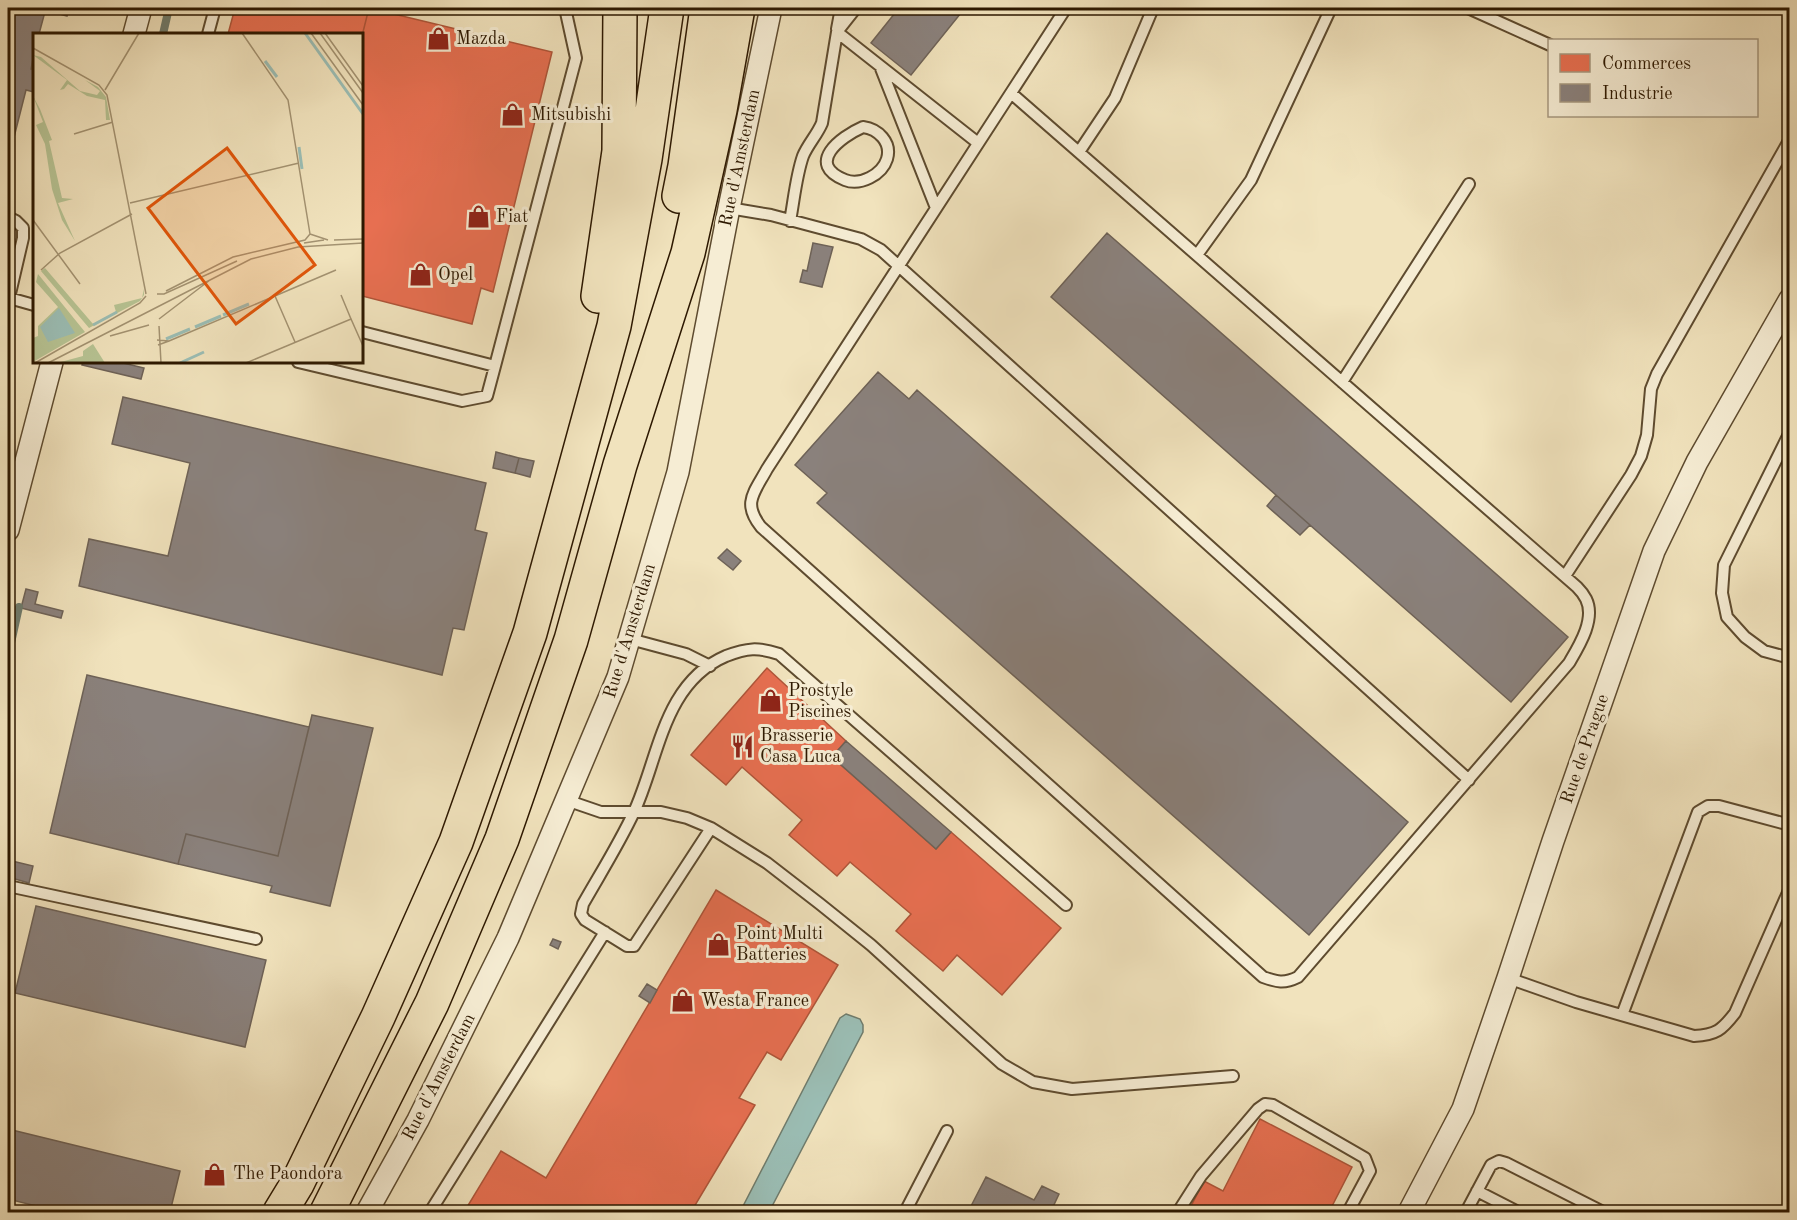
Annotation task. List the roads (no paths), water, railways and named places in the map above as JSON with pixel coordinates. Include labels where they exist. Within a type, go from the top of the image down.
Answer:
[{"type":"highway","points":[[568,496],[619,151],[620,8]]},
{"type":"highway","points":[[280,1212],[297,1184],[378,1017],[456,842],[530,633],[614,326],[645,159],[667,8]]},
{"type":"highway","points":[[620,465],[656,312],[685,166],[707,8]]},
{"type":"highway","points":[[327,1212],[432,1003],[501,839],[571,640],[620,465],[688,253],[720,110],[738,8]]},
{"type":"street","points":[[134,33],[141,8]]},
{"type":"street","name":"Rue d'Amsterdam","points":[[368,1212],[418,1120],[508,938],[618,677],[678,471],[771,8]]},
{"type":"street","name":"Rue de Prague","points":[[1410,1212],[1463,1108],[1654,551],[1697,462],[1790,299]]},
{"type":"street","points":[[8,530],[52,363]]},
{"type":"lane","points":[[208,33],[215,8]]},
{"type":"lane","points":[[302,363],[462,401],[487,396],[576,58],[565,8]]},
{"type":"lane","points":[[790,221],[801,164],[822,123],[841,8]]},
{"type":"lane","points":[[837,32],[856,8]]},
{"type":"lane","points":[[1011,93],[1565,576],[1587,600],[1589,614],[1583,637],[1569,663],[1298,977],[1287,983],[1275,982],[1263,977],[760,527],[752,516],[750,501],[767,470],[1066,8]]},
{"type":"lane","points":[[1079,152],[1115,98],[1153,8]]},
{"type":"lane","points":[[1197,255],[1251,180],[1331,8]]},
{"type":"lane","points":[[1468,8],[1548,44]]},
{"type":"lane","points":[[837,32],[978,142]]},
{"type":"lane","points":[[880,66],[936,208]]},
{"type":"lane","points":[[862,127],[872,128],[881,134],[887,146],[887,159],[880,170],[869,179],[853,183],[841,179],[831,170],[826,161],[828,153],[836,143],[862,127]]},
{"type":"lane","points":[[817,135],[836,143]]},
{"type":"lane","points":[[1565,576],[1641,456],[1647,435],[1650,389],[1657,374],[1790,139]]},
{"type":"lane","points":[[1342,382],[1470,184]]},
{"type":"lane","points":[[729,208],[861,239],[881,250],[1469,780]]},
{"type":"lane","points":[[8,217],[23,228],[8,301],[33,305]]},
{"type":"lane","points":[[363,332],[495,366]]},
{"type":"lane","points":[[1790,432],[1724,565],[1722,593],[1727,617],[1745,637],[1764,651],[1790,658]]},
{"type":"lane","points":[[630,639],[686,654],[710,666]]},
{"type":"lane","points":[[711,828],[634,946],[627,946],[585,920],[581,914],[583,904],[634,811],[663,728],[683,691],[698,674],[718,660],[741,651],[763,648],[779,654],[1066,905]]},
{"type":"lane","points":[[566,800],[601,812],[661,812],[687,818],[711,828],[767,863],[872,945],[1002,1064],[1033,1082],[1072,1089],[1233,1076]]},
{"type":"lane","points":[[1622,1015],[1698,812],[1708,806],[1719,806],[1790,825]]},
{"type":"lane","points":[[8,886],[256,939]]},
{"type":"lane","points":[[1509,978],[1694,1036],[1711,1035],[1724,1026],[1735,1013],[1790,888]]},
{"type":"lane","points":[[430,1212],[605,932]]},
{"type":"lane","points":[[1178,1212],[1201,1176],[1258,1109],[1265,1104],[1273,1105],[1365,1158],[1370,1171],[1348,1212]]},
{"type":"lane","points":[[905,1212],[947,1131]]},
{"type":"lane","points":[[1466,1212],[1491,1165],[1498,1161],[1603,1212]]},
{"type":"lane","points":[[1477,1191],[1518,1212]]},
{"type":"water","points":[[846,1014],[860,1019],[863,1032],[769,1212],[740,1212],[840,1018]]},
{"type":"waterway","points":[[163,33],[169,8]]},
{"type":"waterway","points":[[11,643],[19,607]]},
{"type":"place","name":"Mazda","points":[[438,39]]},
{"type":"place","name":"Mitsubishi","points":[[513,115]]},
{"type":"place","name":"Fiat","points":[[478,217]]},
{"type":"place","name":"Opel","points":[[420,275]]},
{"type":"place","name":"Prostyle Piscines","points":[[770,701]]},
{"type":"place","name":"Brasserie Casa Luca","points":[[742,746]]},
{"type":"place","name":"Point Multi Batteries","points":[[718,944]]},
{"type":"place","name":"Westa France","points":[[683,1001]]},
{"type":"place","name":"The Paondora","points":[[215,1174]]}]
